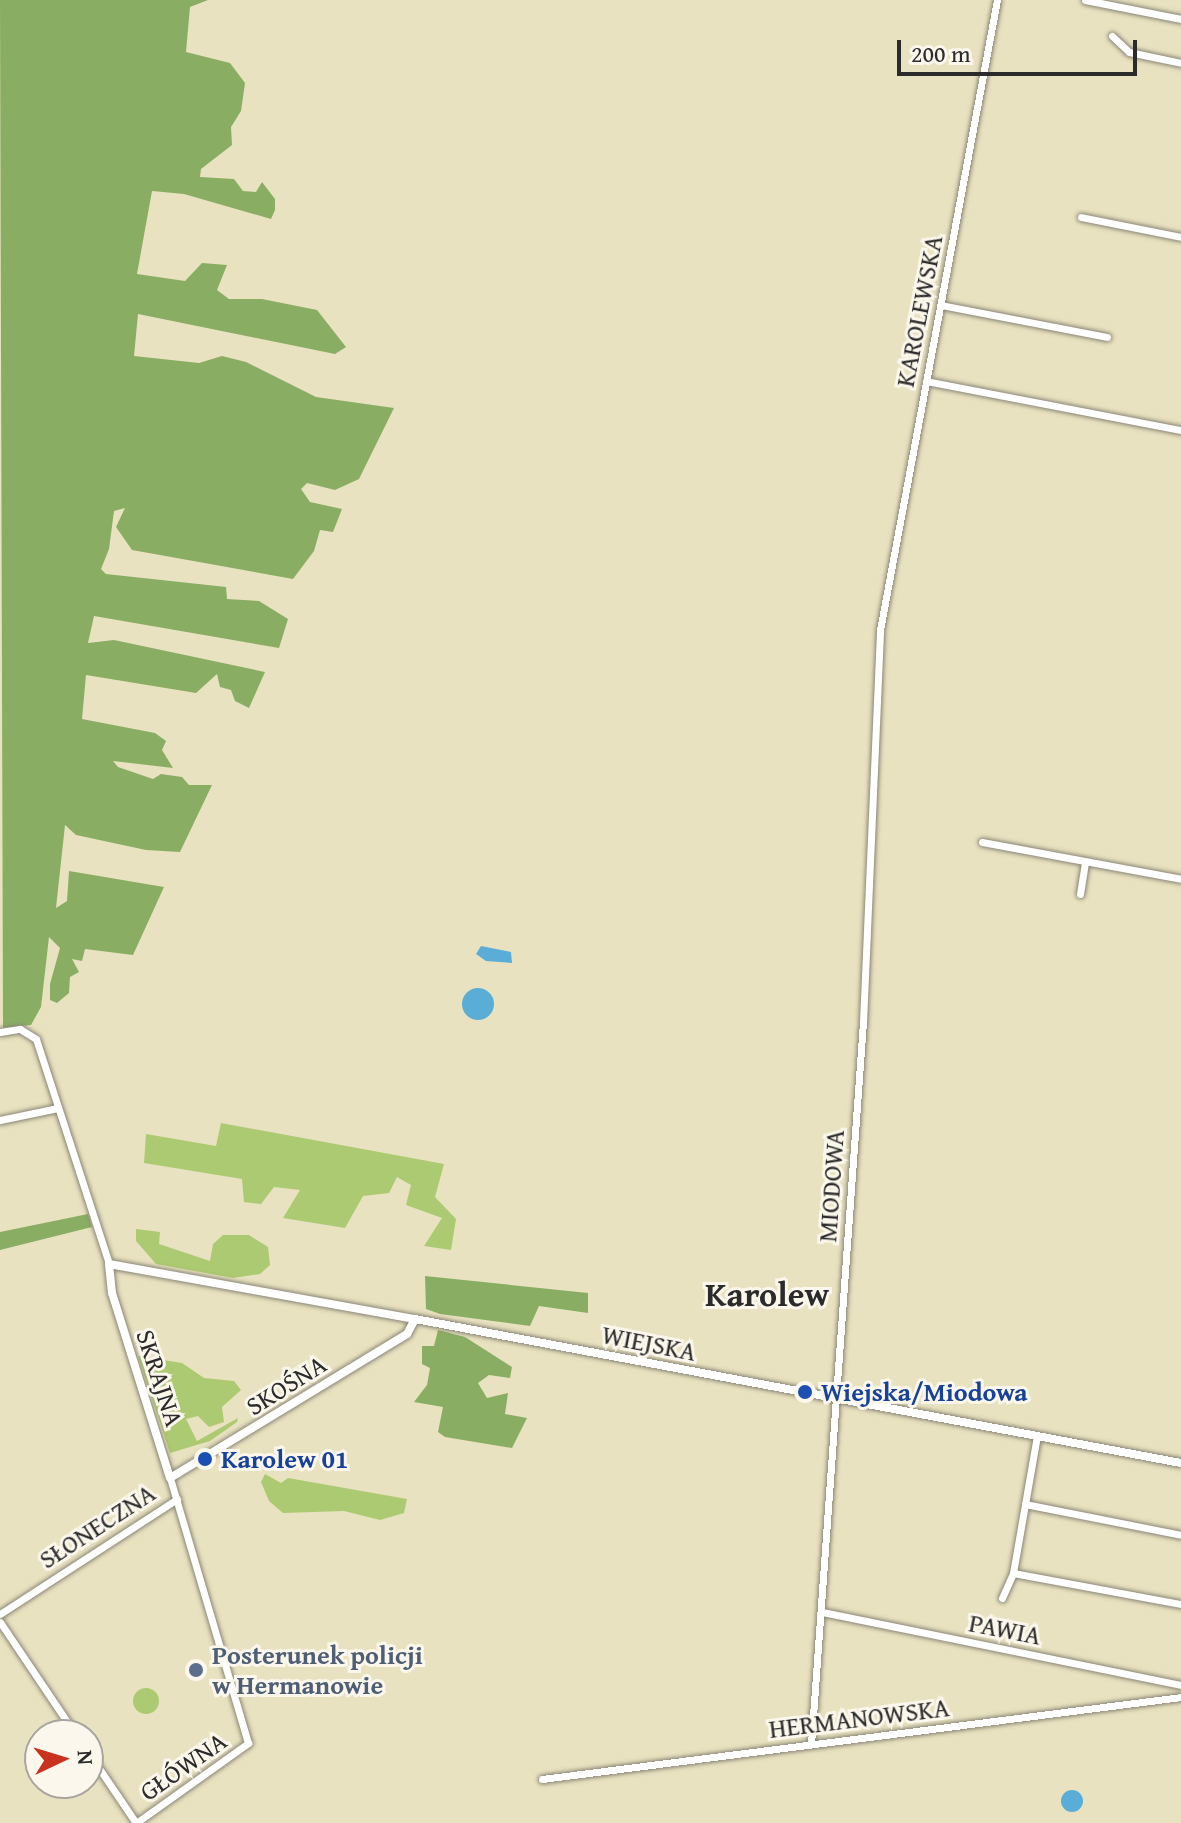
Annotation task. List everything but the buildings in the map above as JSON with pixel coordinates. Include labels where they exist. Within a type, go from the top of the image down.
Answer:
[{"type":"street","name":"KAROLEWSKA","points":[[880,630],[997,0]]},
{"type":"street","points":[[1085,0],[1181,19]]},
{"type":"street","points":[[1112,36],[1129,52],[1181,63]]},
{"type":"street","points":[[1081,217],[1181,237]]},
{"type":"street","points":[[941,305],[1107,337]]},
{"type":"street","points":[[926,381],[1181,430]]},
{"type":"street","name":"MIODOWA","points":[[811,1744],[839,1399],[880,630]]},
{"type":"street","points":[[982,842],[1181,879]]},
{"type":"street","points":[[1080,894],[1085,861]]},
{"type":"street","name":"SKRAJNA","points":[[0,1032],[30,1032],[58,1108],[109,1264],[112,1293],[248,1739]]},
{"type":"street","points":[[0,1120],[58,1108]]},
{"type":"street","name":"WIEJSKA","points":[[109,1264],[1181,1463]]},
{"type":"street","name":"SKOŚNA","points":[[170,1478],[407,1334],[415,1319]]},
{"type":"street","points":[[1002,1598],[1013,1573],[1037,1436]]},
{"type":"street","name":"SŁONECZNA","points":[[0,1614],[177,1499]]},
{"type":"street","points":[[1025,1504],[1181,1535]]},
{"type":"street","points":[[1013,1573],[1181,1604]]},
{"type":"street","name":"PAWIA","points":[[822,1612],[1181,1685]]},
{"type":"street","points":[[0,1622],[65,1719]]},
{"type":"street","name":"HERMANOWSKA","points":[[542,1779],[1181,1697]]},
{"type":"street","name":"GŁÓWNA","points":[[136,1823],[244,1748],[248,1739]]},
{"type":"street","points":[[104,1776],[136,1823]]},
{"type":"green space","points":[[0,0],[208,0],[190,7],[186,52],[230,63],[245,83],[241,111],[231,127],[232,145],[201,169],[200,177],[234,179],[243,191],[256,192],[262,182],[275,199],[275,210],[271,219],[184,194],[152,191],[137,274],[185,281],[202,263],[227,265],[217,290],[229,299],[262,299],[317,310],[346,347],[335,354],[138,314],[134,356],[199,363],[222,356],[246,362],[316,397],[394,408],[359,479],[335,490],[307,483],[301,489],[310,502],[342,509],[333,532],[320,530],[314,551],[293,579],[132,550],[116,527],[125,508],[114,511],[109,549],[101,569],[106,574],[226,587],[227,599],[259,601],[288,619],[279,648],[94,616],[88,643],[114,640],[265,672],[249,708],[235,701],[231,690],[220,687],[217,674],[196,693],[86,675],[82,719],[155,733],[166,741],[162,750],[173,768],[113,761],[118,767],[153,779],[161,774],[182,777],[189,785],[212,785],[180,852],[146,850],[76,835],[65,825],[56,908],[67,901],[69,871],[164,887],[133,955],[85,949],[82,961],[72,959],[79,972],[70,977],[69,993],[57,1003],[50,1000],[50,984],[60,948],[49,937],[41,1007],[31,1025],[3,1028]]},
{"type":"green space","points":[[221,1123],[444,1164],[435,1197],[456,1219],[451,1250],[424,1246],[442,1218],[406,1205],[411,1185],[397,1177],[389,1193],[363,1196],[345,1228],[283,1218],[300,1190],[274,1187],[261,1204],[244,1202],[242,1179],[144,1163],[146,1134],[216,1146]]},
{"type":"green space","points":[[88,1214],[92,1227],[0,1250],[0,1232]]},
{"type":"green space","points":[[136,1229],[160,1232],[159,1244],[210,1261],[213,1244],[223,1235],[249,1235],[268,1247],[270,1265],[260,1274],[233,1278],[156,1264],[136,1241]]},
{"type":"green space","points":[[425,1276],[588,1293],[588,1313],[539,1306],[530,1326],[440,1314],[426,1309]]},
{"type":"green space","points":[[438,1330],[465,1337],[512,1367],[510,1378],[489,1375],[478,1383],[487,1398],[508,1393],[505,1414],[527,1418],[512,1448],[445,1437],[438,1432],[443,1407],[414,1402],[427,1385],[430,1368],[422,1364],[422,1346],[434,1346]]},
{"type":"green space","points":[[138,1356],[182,1363],[204,1378],[234,1381],[241,1390],[222,1407],[224,1422],[209,1427],[198,1416],[186,1419],[197,1441],[238,1418],[237,1422],[210,1441],[170,1453]]},
{"type":"green space","points":[[265,1474],[281,1483],[288,1478],[407,1499],[404,1513],[380,1520],[344,1511],[283,1513],[269,1501],[261,1482]]},
{"type":"green space","points":[[146,1688],[155,1692],[159,1701],[155,1710],[146,1714],[137,1710],[133,1701],[137,1692]]},
{"type":"water","points":[[481,946],[511,952],[512,963],[486,961],[476,954]]},
{"type":"water","points":[[478,988],[490,992],[494,1004],[490,1016],[478,1020],[466,1016],[462,1004],[466,992]]},
{"type":"water","points":[[1072,1790],[1083,1801],[1072,1812],[1061,1801]]},
{"type":"place","name":"Wiejska/Miodowa","points":[[805,1392]]},
{"type":"place","name":"Karolew 01","points":[[205,1459]]},
{"type":"place","name":"Posterunek policji w Hermanowie","points":[[196,1670]]},
{"type":"district","name":"Karolew","points":[[767,1294]]}]
